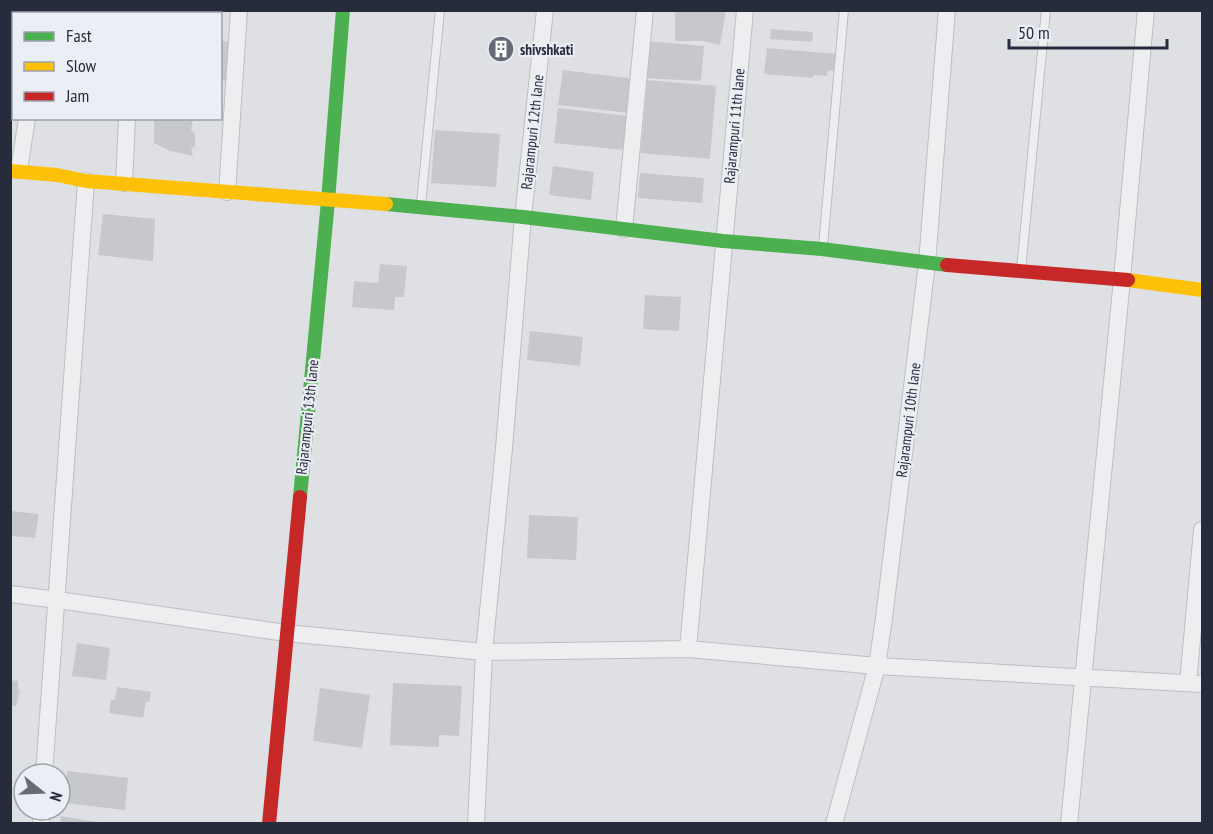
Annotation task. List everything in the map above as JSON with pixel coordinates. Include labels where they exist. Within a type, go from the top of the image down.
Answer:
[{"type":"street","points":[[227,192],[238,10]]},
{"type":"street","name":"Rajarampuri 13th lane","points":[[269,824],[328,201],[343,10]]},
{"type":"street","name":"Rajarampuri 12th lane","points":[[476,824],[484,652],[523,217],[545,10]]},
{"type":"street","points":[[624,229],[645,10]]},
{"type":"street","name":"Rajarampuri 11th lane","points":[[688,650],[745,10]]},
{"type":"street","name":"Rajarampuri 10th lane","points":[[834,824],[877,666],[927,263],[947,10]]},
{"type":"street","points":[[1069,824],[1146,10]]},
{"type":"street","points":[[27,120],[15,170],[86,181],[523,217],[723,241],[822,249],[927,263],[1122,279],[1203,290]]},
{"type":"street","points":[[124,183],[127,120]]},
{"type":"street","points":[[45,762],[86,181]]},
{"type":"street","points":[[10,594],[286,633],[484,652],[688,650],[877,666],[1195,683],[1203,530]]},
{"type":"lane","points":[[420,207],[440,10]]},
{"type":"lane","points":[[822,249],[844,10]]},
{"type":"lane","points":[[1021,270],[1046,10]]},
{"type":"building","points":[[675,10],[726,10],[720,45],[702,41],[675,41]]},
{"type":"building","points":[[771,29],[813,32],[812,42],[770,39]]},
{"type":"building","name":"shivshkati","points":[[495,40],[511,43],[508,58],[491,55]]},
{"type":"building","points":[[222,41],[231,42],[226,81],[222,80]]},
{"type":"building","points":[[647,41],[704,46],[701,81],[642,78],[649,60]]},
{"type":"building","points":[[767,48],[836,54],[835,71],[828,70],[827,76],[814,75],[812,78],[764,74]]},
{"type":"building","points":[[563,70],[634,79],[630,113],[558,105]]},
{"type":"building","points":[[647,80],[716,86],[710,159],[641,153]]},
{"type":"building","points":[[558,108],[628,116],[624,150],[554,143]]},
{"type":"building","points":[[154,120],[193,120],[191,130],[195,134],[195,147],[191,148],[193,156],[170,151],[154,143]]},
{"type":"building","points":[[435,130],[500,134],[496,187],[431,183]]},
{"type":"building","points":[[553,166],[594,172],[591,200],[549,195]]},
{"type":"building","points":[[640,173],[704,178],[702,203],[638,198]]},
{"type":"building","points":[[103,214],[155,219],[153,261],[98,255]]},
{"type":"building","points":[[380,264],[407,266],[404,297],[395,297],[394,310],[352,307],[354,281],[378,283]]},
{"type":"building","points":[[645,295],[681,297],[679,331],[643,329]]},
{"type":"building","points":[[530,331],[583,337],[580,366],[527,360]]},
{"type":"building","points":[[10,511],[39,514],[35,538],[10,536]]},
{"type":"building","points":[[529,515],[578,517],[576,560],[527,558]]},
{"type":"building","points":[[77,643],[110,648],[106,680],[72,676]]},
{"type":"building","points":[[10,680],[18,681],[18,689],[20,689],[16,706],[10,703]]},
{"type":"building","points":[[393,683],[462,686],[459,736],[439,735],[439,747],[390,745]]},
{"type":"building","points":[[117,687],[151,692],[149,702],[146,702],[143,718],[109,713],[111,700],[115,700]]},
{"type":"building","points":[[320,688],[370,695],[362,748],[313,741]]},
{"type":"building","points":[[72,772],[128,778],[125,810],[72,804]]},
{"type":"building","points":[[72,818],[97,822],[97,824],[60,824],[60,822],[72,822]]},
{"type":"traffic: fast","points":[[300,497],[328,201],[343,10]]},
{"type":"traffic: fast","points":[[386,204],[523,217],[723,241],[822,249],[947,265]]},
{"type":"traffic: slow","points":[[10,171],[57,175],[86,181],[386,204]]},
{"type":"traffic: slow","points":[[1128,280],[1202,290]]},
{"type":"traffic: jam","points":[[947,265],[1128,280]]},
{"type":"traffic: jam","points":[[269,824],[300,497]]},
{"type":"place","name":"shivshkati","points":[[501,49]]}]
